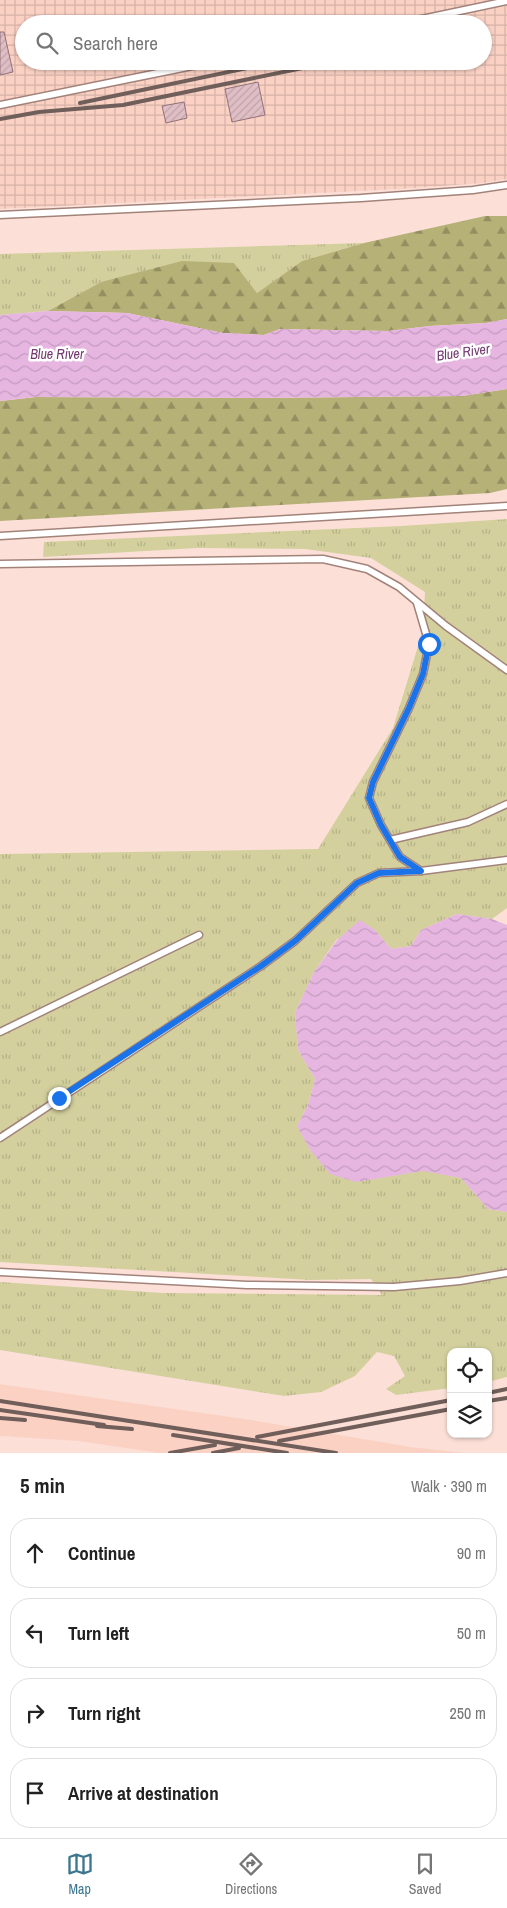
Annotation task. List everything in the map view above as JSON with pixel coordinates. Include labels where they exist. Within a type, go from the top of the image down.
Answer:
[{"type":"lane","points":[[441,15],[507,1]]},
{"type":"lane","points":[[0,105],[173,70]]},
{"type":"lane","points":[[0,215],[361,198],[473,190],[507,185]]},
{"type":"lane","points":[[0,536],[507,506]]},
{"type":"lane","points":[[0,564],[323,560],[367,570],[399,587],[417,603],[507,670]]},
{"type":"lane","points":[[417,603],[429,644],[423,674],[409,708],[373,782],[369,798],[381,825],[400,857],[421,871]]},
{"type":"lane","points":[[390,840],[468,822],[507,804]]},
{"type":"lane","points":[[0,1138],[261,966],[295,941],[357,883],[379,873],[421,871],[507,860]]},
{"type":"lane","points":[[0,1032],[200,935]]},
{"type":"lane","points":[[0,1272],[248,1285],[394,1287],[460,1281],[507,1273]]},
{"type":"shaded area","points":[[0,0],[507,0],[507,179],[483,183],[401,189],[0,209]]},
{"type":"shaded area","points":[[0,1384],[245,1419],[411,1447],[465,1453],[159,1453],[78,1441],[0,1436]]},
{"type":"green space","points":[[485,216],[507,216],[507,319],[486,323],[430,326],[388,331],[280,329],[264,335],[223,333],[127,313],[48,311],[101,282],[182,261],[234,263],[257,293],[302,261],[364,243]]},
{"type":"green space","points":[[364,243],[302,261],[257,293],[234,263],[101,282],[48,311],[0,315],[0,254]]},
{"type":"green space","points":[[507,389],[507,489],[490,493],[0,521],[0,401],[36,397],[256,398],[462,396]]},
{"type":"green space","points":[[507,519],[507,908],[492,919],[457,914],[421,930],[411,946],[391,949],[375,930],[337,939],[314,972],[295,1013],[298,1050],[315,1079],[308,1105],[297,1126],[356,1182],[423,1170],[462,1178],[488,1209],[507,1212],[507,1377],[492,1381],[492,1348],[447,1348],[447,1389],[396,1395],[386,1389],[405,1376],[394,1356],[377,1352],[355,1376],[321,1392],[284,1396],[0,1350],[0,1282],[163,1293],[382,1295],[371,1279],[311,1280],[0,1262],[0,854],[318,849],[393,728],[423,630],[425,592],[371,558],[305,549],[197,548],[43,557],[44,542],[401,526]]},
{"type":"water","name":"Blue River","points":[[48,311],[127,313],[223,333],[264,335],[280,329],[388,331],[430,326],[486,323],[507,319],[507,389],[462,396],[256,398],[36,397],[0,401],[0,315]]},
{"type":"water","points":[[457,914],[492,919],[507,925],[507,1212],[488,1209],[461,1178],[423,1171],[356,1182],[330,1174],[310,1150],[297,1126],[308,1105],[315,1079],[298,1050],[295,1013],[314,972],[338,939],[360,920],[375,930],[391,949],[411,946],[421,930]]},
{"type":"building","points":[[0,32],[4,32],[13,72],[0,75]]},
{"type":"building","points":[[258,82],[265,115],[232,122],[225,89]]},
{"type":"building","points":[[184,102],[187,118],[166,123],[162,106]]},
{"type":"railway","points":[[80,103],[238,70]]},
{"type":"railway","points":[[0,119],[39,112],[123,105],[293,70]]},
{"type":"railway","points":[[492,1392],[507,1389]]},
{"type":"railway","points":[[492,1400],[507,1398]]},
{"type":"railway","points":[[0,1401],[336,1453]]},
{"type":"railway","points":[[257,1437],[447,1401]]},
{"type":"railway","points":[[0,1410],[104,1425]]},
{"type":"railway","points":[[279,1441],[447,1410]]},
{"type":"railway","points":[[0,1418],[25,1420]]},
{"type":"railway","points":[[97,1426],[132,1429]]},
{"type":"railway","points":[[173,1435],[287,1453]]},
{"type":"railway","points":[[170,1453],[215,1445]]},
{"type":"railway","points":[[213,1453],[239,1448]]},
{"type":"route","points":[[59,1098],[261,966],[295,941],[357,883],[379,873],[421,871],[400,857],[381,825],[369,798],[373,782],[409,708],[423,674],[429,644]]}]
